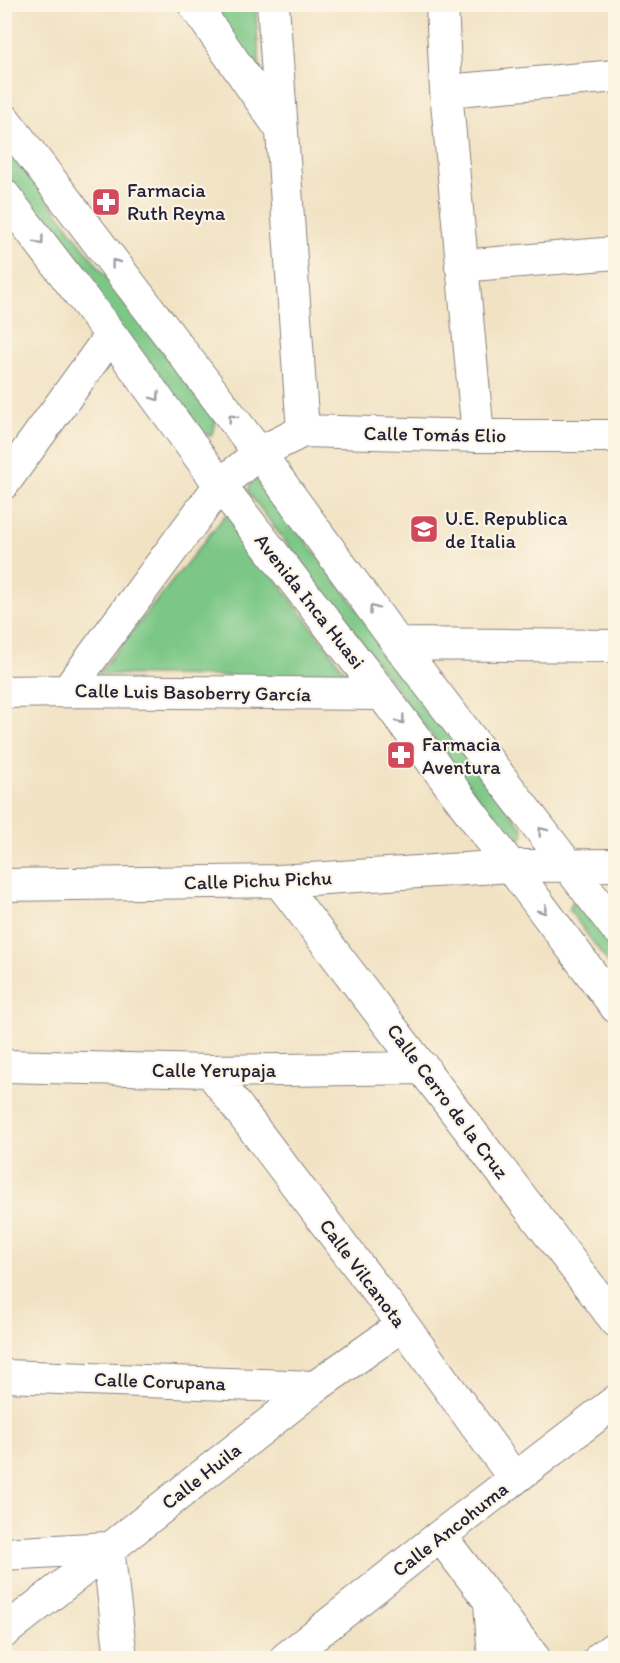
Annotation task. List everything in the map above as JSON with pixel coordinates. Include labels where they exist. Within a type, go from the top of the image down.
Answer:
[{"type":"street","points":[[194,4],[282,130]]},
{"type":"street","points":[[273,4],[303,431]]},
{"type":"street","points":[[442,4],[446,91],[478,436]]},
{"type":"street","points":[[446,91],[615,76]]},
{"type":"street","points":[[4,119],[259,453],[398,644],[615,927]]},
{"type":"street","name":"Avenida Inca Huasi","points":[[4,195],[111,335],[220,485],[512,866],[615,1007]]},
{"type":"street","points":[[462,266],[615,253]]},
{"type":"street","points":[[4,483],[111,335]]},
{"type":"street","name":"Calle Tomás Elio","points":[[67,691],[220,485],[259,453],[303,431],[478,436],[615,436]]},
{"type":"street","points":[[398,644],[615,646]]},
{"type":"street","name":"Calle Luis Basoberry García","points":[[4,692],[382,694]]},
{"type":"street","name":"Calle Pichu Pichu","points":[[4,885],[279,881],[512,866],[615,865]]},
{"type":"street","name":"Calle Cerro de la Cruz","points":[[279,881],[615,1321]]},
{"type":"street","name":"Calle Yerupaja","points":[[4,1066],[210,1071],[424,1068]]},
{"type":"street","name":"Calle Vilcanota","points":[[210,1071],[403,1325],[514,1478]]},
{"type":"street","name":"Calle Huila","points":[[4,1632],[315,1387],[403,1325]]},
{"type":"street","name":"Calle Corupana","points":[[4,1376],[315,1387]]},
{"type":"street","name":"Calle Ancohuma","points":[[286,1659],[313,1648],[440,1536],[615,1401]]},
{"type":"street","points":[[440,1536],[534,1659]]},
{"type":"street","points":[[4,1554],[108,1548],[121,1659]]},
{"type":"street","points":[[490,1603],[494,1659]]},
{"type":"street","points":[[600,1659],[615,1647]]},
{"type":"green space","points":[[202,5],[255,5],[260,69],[251,73]]},
{"type":"green space","points":[[5,143],[216,422],[211,436],[198,432],[5,173]]},
{"type":"green space","points":[[254,480],[262,482],[523,829],[523,837],[515,841],[509,838],[248,492]]},
{"type":"green space","points":[[227,513],[350,678],[98,674]]},
{"type":"green space","points":[[573,900],[582,902],[615,945],[615,972],[569,910]]},
{"type":"place","name":"Farmacia Ruth Reyna","points":[[106,202]]},
{"type":"place","name":"U.E. Republica de Italia","points":[[424,529]]},
{"type":"place","name":"Farmacia Aventura","points":[[401,755]]}]
